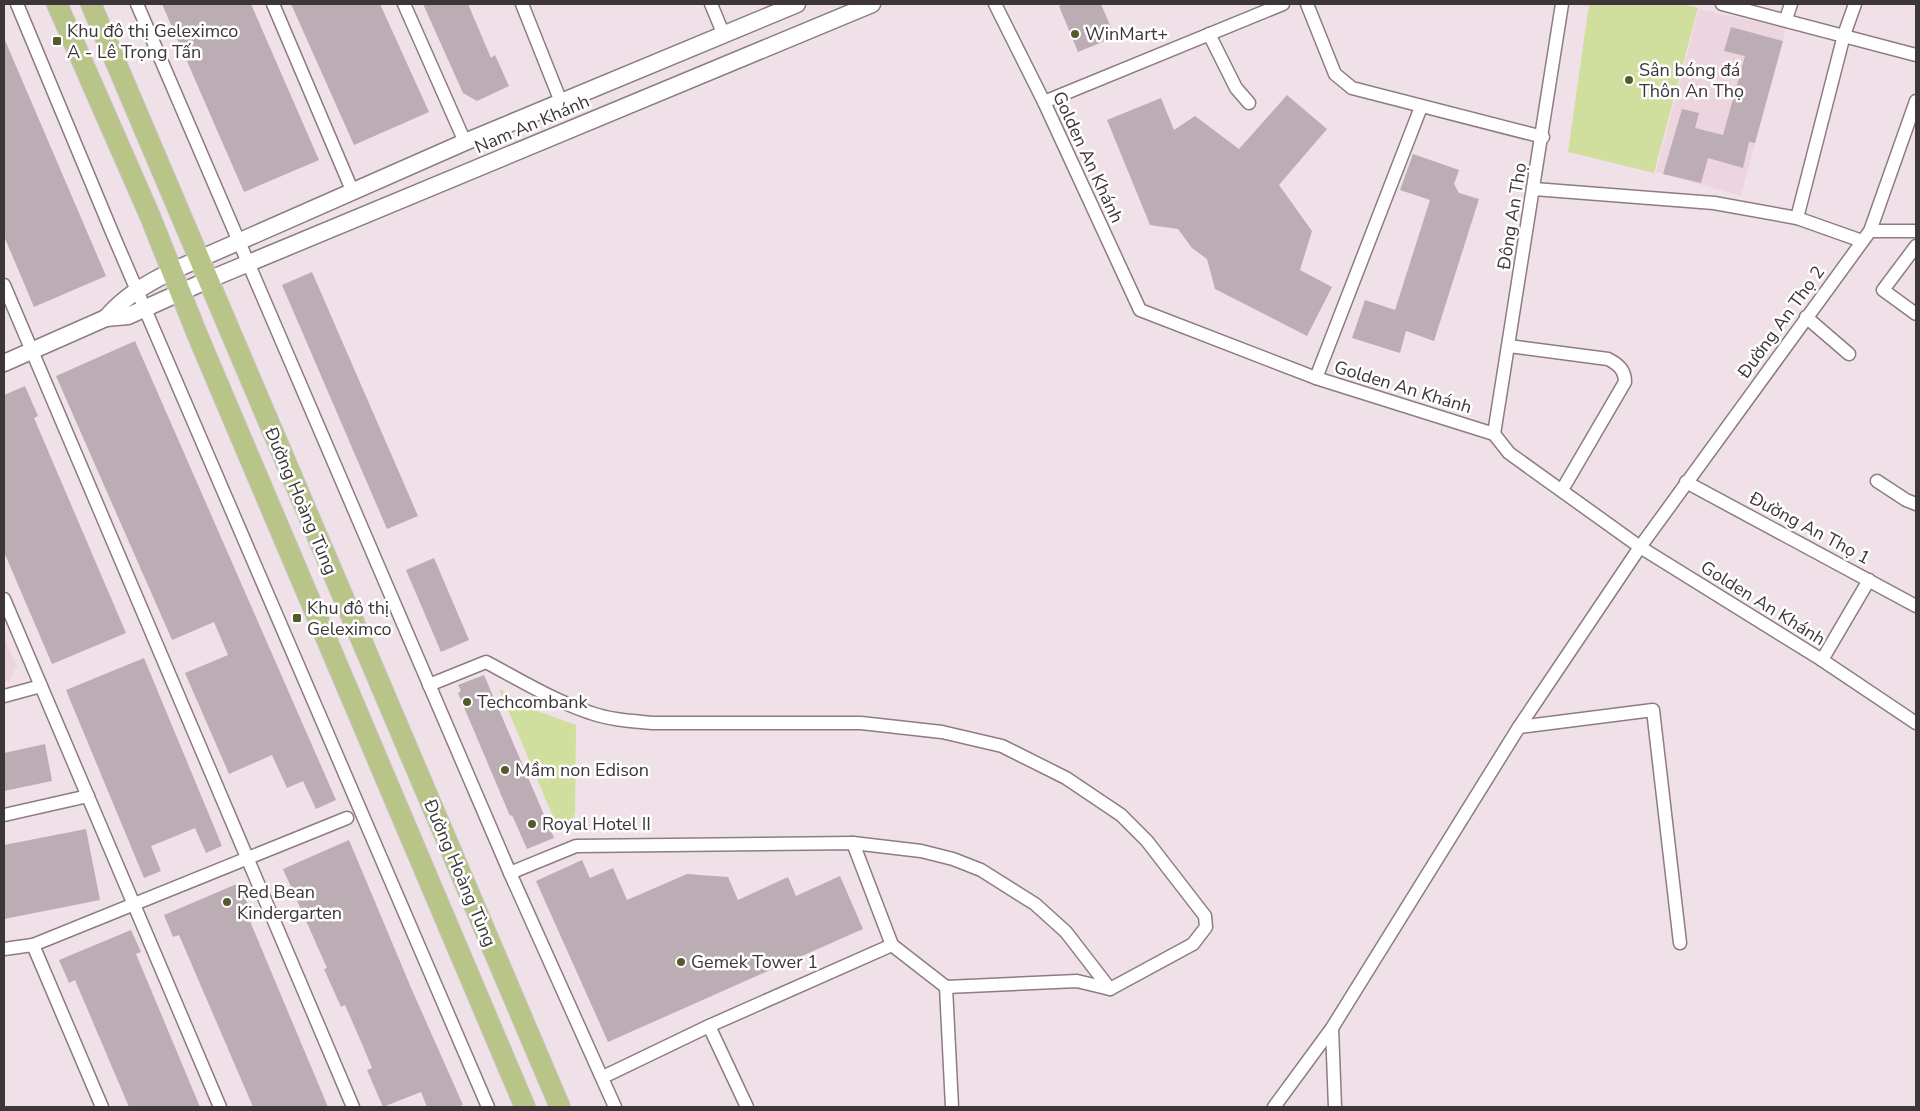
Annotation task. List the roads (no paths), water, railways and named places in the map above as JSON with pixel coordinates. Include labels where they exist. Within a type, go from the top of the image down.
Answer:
[{"type":"main road","name":"Đường Hoàng Tùng","points":[[58,4],[525,1107]]},
{"type":"main road","name":"Đường Hoàng Tùng","points":[[91,4],[560,1107]]},
{"type":"street","points":[[17,4],[145,308],[488,1107]]},
{"type":"street","points":[[137,4],[510,873],[615,1107]]},
{"type":"street","points":[[273,4],[352,190]]},
{"type":"street","points":[[404,4],[465,142]]},
{"type":"street","points":[[711,4],[723,33]]},
{"type":"street","name":"Nam An Khánh","points":[[106,318],[121,301],[137,289],[172,271],[415,163],[796,4]]},
{"type":"street","name":"Nam An Khánh","points":[[106,318],[128,316],[248,263],[872,4]]},
{"type":"street","name":"Golden An Khánh","points":[[995,4],[1044,102],[1140,310],[1316,378],[1494,434],[1509,454],[1640,547],[1822,660],[1916,723]]},
{"type":"street","points":[[1044,102],[1283,4]]},
{"type":"street","points":[[1307,4],[1335,74],[1352,88],[1421,108],[1543,137]]},
{"type":"street","name":"Đông An Thọ","points":[[1494,434],[1543,137],[1562,4]]},
{"type":"street","points":[[1722,4],[1916,55]]},
{"type":"street","points":[[1786,20],[1791,4]]},
{"type":"street","points":[[1797,218],[1844,35],[1855,4]]},
{"type":"street","points":[[525,5],[561,102]]},
{"type":"street","points":[[1209,34],[1236,88],[1249,103]]},
{"type":"street","name":"Đường An Thọ 2","points":[[1274,1107],[1332,1028],[1519,727],[1640,547],[1806,316],[1866,236],[1916,101]]},
{"type":"street","points":[[1316,378],[1421,108]]},
{"type":"street","points":[[415,163],[426,189]]},
{"type":"street","points":[[1534,189],[1714,203],[1797,218],[1866,236],[1916,231]]},
{"type":"street","points":[[1916,246],[1883,290],[1916,314]]},
{"type":"street","points":[[4,285],[353,1107]]},
{"type":"street","points":[[1806,316],[1849,354]]},
{"type":"street","points":[[4,363],[106,318]]},
{"type":"street","points":[[1509,346],[1608,359],[1616,363],[1625,375],[1625,382],[1562,490]]},
{"type":"street","points":[[1877,481],[1906,500],[1916,504]]},
{"type":"street","name":"Đường An Thọ 1","points":[[1686,482],[1916,606]]},
{"type":"street","points":[[1822,660],[1869,580]]},
{"type":"street","points":[[4,599],[220,1107]]},
{"type":"street","points":[[429,685],[486,662],[563,702],[591,713],[620,720],[653,723],[861,723],[942,732],[1002,746],[1066,778],[1120,816],[1147,841],[1205,916],[1206,927],[1193,944],[1110,989],[1077,981],[946,987],[892,945],[853,843]]},
{"type":"street","points":[[4,696],[41,686]]},
{"type":"street","points":[[1519,727],[1653,710],[1680,943]]},
{"type":"street","points":[[4,815],[88,796]]},
{"type":"street","points":[[4,949],[32,945],[347,818]]},
{"type":"street","points":[[510,873],[576,846],[853,843],[921,851],[945,857],[981,870],[996,878],[1049,915],[1066,932],[1110,989]]},
{"type":"street","points":[[32,945],[102,1107]]},
{"type":"street","points":[[603,1077],[709,1026],[892,945]]},
{"type":"street","points":[[946,987],[952,1107]]},
{"type":"street","points":[[709,1026],[747,1107]]},
{"type":"street","points":[[1332,1028],[1335,1107]]},
{"type":"place","name":"WinMart+","points":[[1075,34]]},
{"type":"place","name":"Khu đô thị Geleximco A - Lê Trọng Tấn","points":[[57,41]]},
{"type":"place","name":"Sân bóng đá Thôn An Thọ","points":[[1629,80]]},
{"type":"place","name":"Khu đô thị Geleximco","points":[[297,618]]},
{"type":"place","name":"Techcombank","points":[[467,702]]},
{"type":"place","name":"Mầm non Edison","points":[[505,770]]},
{"type":"place","name":"Royal Hotel II","points":[[532,824]]},
{"type":"place","name":"Red Bean Kindergarten","points":[[227,902]]},
{"type":"place","name":"Gemek Tower 1","points":[[681,962]]}]
